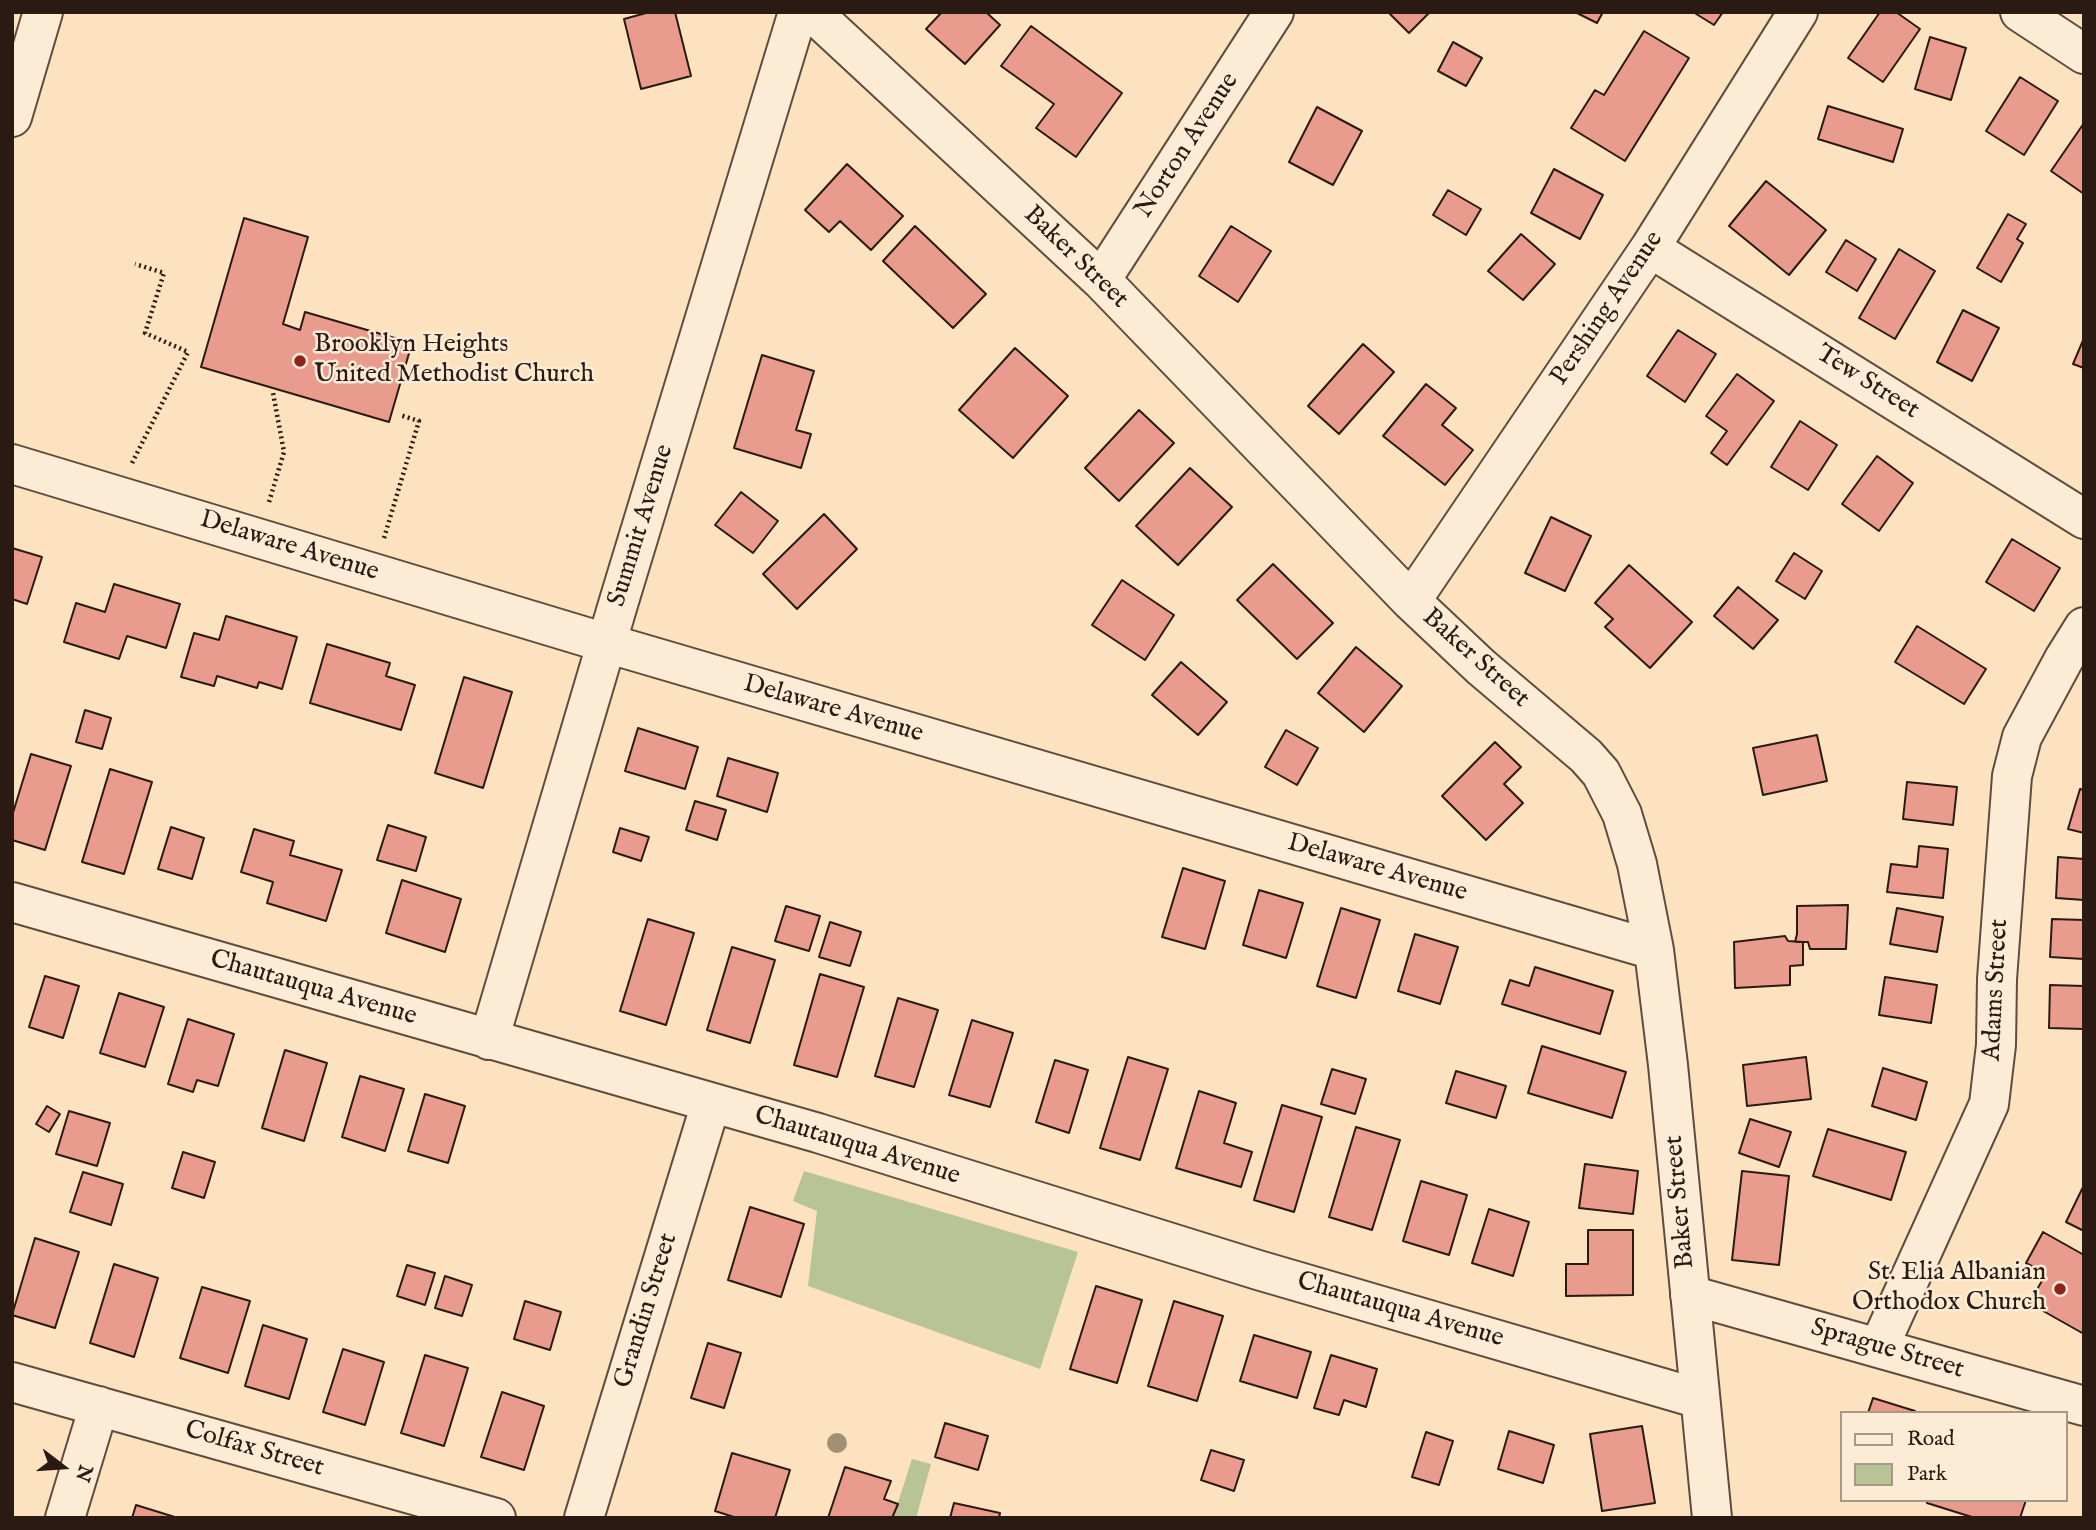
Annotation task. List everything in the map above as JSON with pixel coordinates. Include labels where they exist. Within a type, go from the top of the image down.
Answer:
[{"type":"street","points":[[12,117],[43,12]]},
{"type":"street","name":"Summit Avenue","points":[[489,1040],[797,12]]},
{"type":"street","name":"Baker Street","points":[[812,12],[1101,280],[1411,601],[1481,667],[1586,756],[1601,773],[1622,814],[1637,864],[1654,950],[1668,1065],[1712,1518]]},
{"type":"street","name":"Norton Avenue","points":[[1101,280],[1274,12]]},
{"type":"street","name":"Pershing Avenue","points":[[1411,601],[1650,248],[1798,12]]},
{"type":"street","points":[[2020,12],[2084,54]]},
{"type":"street","name":"Tew Street","points":[[1650,248],[2084,519]]},
{"type":"street","name":"Delaware Avenue","points":[[12,464],[606,643],[1654,950]]},
{"type":"street","name":"Adams Street","points":[[1879,1347],[1989,1104],[1996,1045],[1997,979],[2011,776],[2022,737],[2084,627]]},
{"type":"street","name":"Chautauqua Avenue","points":[[12,902],[832,1138],[1258,1270],[1700,1399]]},
{"type":"street","name":"Grandin Street","points":[[584,1518],[711,1103]]},
{"type":"street","name":"Sprague Street","points":[[1690,1295],[2084,1406]]},
{"type":"street","name":"Colfax Street","points":[[12,1382],[496,1518]]},
{"type":"street","points":[[65,1518],[99,1406]]},
{"type":"path","points":[[121,497],[132,459],[188,352],[145,333],[164,273],[135,264]]},
{"type":"path","points":[[250,536],[260,511],[268,503],[284,452],[273,393]]},
{"type":"path","points":[[373,573],[419,421],[400,415]]},
{"type":"green space","points":[[804,1171],[1078,1252],[1040,1369],[808,1286],[817,1211],[793,1201]]},
{"type":"green space","points":[[912,1459],[931,1464],[916,1518],[893,1518]]},
{"type":"building","points":[[650,12],[675,12],[691,76],[641,89],[624,19]]},
{"type":"building","points":[[942,12],[986,12],[1000,25],[965,64],[926,29]]},
{"type":"building","points":[[1388,12],[1430,12],[1409,33]]},
{"type":"building","points":[[1575,12],[1603,12],[1597,23]]},
{"type":"building","points":[[1693,12],[1723,12],[1714,25]]},
{"type":"building","points":[[1880,12],[1896,12],[1920,29],[1883,82],[1848,58]]},
{"type":"building","points":[[1031,26],[1122,93],[1076,157],[1036,128],[1054,104],[1001,66]]},
{"type":"building","points":[[1644,31],[1689,58],[1625,161],[1571,128],[1595,90],[1604,95]]},
{"type":"building","points":[[1930,37],[1966,48],[1951,100],[1915,89]]},
{"type":"building","points":[[1453,42],[1482,58],[1466,86],[1438,71]]},
{"type":"building","points":[[2020,77],[2058,101],[2024,155],[1986,131]]},
{"type":"building","points":[[1828,106],[1903,129],[1893,162],[1818,139]]},
{"type":"building","points":[[1317,107],[1362,131],[1333,185],[1289,162]]},
{"type":"building","points":[[2084,123],[2084,194],[2051,171]]},
{"type":"building","points":[[847,164],[903,216],[871,250],[840,221],[829,232],[805,210]]},
{"type":"building","points":[[1554,169],[1603,195],[1580,239],[1531,213]]},
{"type":"building","points":[[1766,181],[1826,230],[1789,275],[1729,226]]},
{"type":"building","points":[[1448,190],[1481,209],[1466,235],[1433,215]]},
{"type":"building","points":[[2008,214],[2026,224],[2017,239],[2023,243],[2001,282],[1977,268]]},
{"type":"building","points":[[244,218],[308,237],[283,324],[300,330],[305,312],[412,343],[389,422],[201,367]]},
{"type":"building","points":[[915,226],[986,294],[953,328],[883,261]]},
{"type":"building","points":[[1231,226],[1271,251],[1238,302],[1199,276]]},
{"type":"building","points":[[1521,234],[1555,264],[1523,300],[1488,271]]},
{"type":"building","points":[[1846,240],[1876,259],[1857,291],[1826,272]]},
{"type":"building","points":[[1899,249],[1935,271],[1895,339],[1859,318]]},
{"type":"building","points":[[1963,310],[1999,328],[1972,381],[1937,362]]},
{"type":"building","points":[[1678,330],[1716,354],[1685,402],[1647,376]]},
{"type":"building","points":[[2084,338],[2084,368],[2073,364]]},
{"type":"building","points":[[1363,344],[1394,372],[1339,434],[1308,406]]},
{"type":"building","points":[[1015,348],[1068,396],[1013,458],[959,410]]},
{"type":"building","points":[[762,355],[814,371],[796,430],[811,434],[801,468],[734,448]]},
{"type":"building","points":[[1737,374],[1774,401],[1727,465],[1711,453],[1727,431],[1706,416]]},
{"type":"building","points":[[1426,384],[1456,408],[1442,425],[1473,450],[1445,485],[1383,436]]},
{"type":"building","points":[[1139,410],[1174,443],[1119,501],[1085,468]]},
{"type":"building","points":[[1800,421],[1837,445],[1808,490],[1771,467]]},
{"type":"building","points":[[1877,456],[1913,483],[1879,531],[1842,504]]},
{"type":"building","points":[[1190,468],[1232,507],[1178,565],[1136,526]]},
{"type":"building","points":[[741,492],[778,521],[753,553],[715,525]]},
{"type":"building","points":[[824,514],[857,549],[797,609],[763,574]]},
{"type":"building","points":[[1551,517],[1591,536],[1565,591],[1525,573]]},
{"type":"building","points":[[2012,539],[2060,568],[2034,611],[1986,582]]},
{"type":"building","points":[[12,548],[42,557],[27,604],[12,599]]},
{"type":"building","points":[[1794,553],[1822,571],[1805,599],[1776,581]]},
{"type":"building","points":[[1273,564],[1333,623],[1297,659],[1237,600]]},
{"type":"building","points":[[1629,565],[1692,622],[1650,668],[1605,627],[1613,619],[1595,603]]},
{"type":"building","points":[[1122,580],[1174,615],[1145,660],[1092,625]]},
{"type":"building","points":[[114,584],[180,604],[166,648],[127,636],[119,659],[64,642],[76,603],[105,612]]},
{"type":"building","points":[[1738,587],[1778,620],[1753,649],[1714,616]]},
{"type":"building","points":[[226,616],[297,637],[282,689],[259,682],[257,688],[217,676],[214,686],[181,677],[194,633],[219,640]]},
{"type":"building","points":[[1917,626],[1986,669],[1964,704],[1895,662]]},
{"type":"building","points":[[327,644],[390,663],[386,676],[415,685],[401,730],[310,703]]},
{"type":"building","points":[[1356,647],[1402,686],[1364,732],[1318,693]]},
{"type":"building","points":[[1181,662],[1227,702],[1198,735],[1152,695]]},
{"type":"building","points":[[464,677],[512,692],[483,788],[435,773]]},
{"type":"building","points":[[85,710],[111,718],[102,749],[76,742]]},
{"type":"building","points":[[638,728],[698,747],[685,789],[625,771]]},
{"type":"building","points":[[1286,730],[1318,748],[1297,785],[1265,767]]},
{"type":"building","points":[[1817,735],[1827,781],[1763,795],[1753,748]]},
{"type":"building","points":[[1495,742],[1521,767],[1504,784],[1523,803],[1486,840],[1442,796]]},
{"type":"building","points":[[31,754],[71,766],[45,850],[12,840],[12,816]]},
{"type":"building","points":[[728,758],[778,773],[767,812],[717,796]]},
{"type":"building","points":[[110,769],[152,782],[124,874],[82,862]]},
{"type":"building","points":[[1907,782],[1957,787],[1953,825],[1903,819]]},
{"type":"building","points":[[2080,789],[2084,790],[2084,833],[2068,829]]},
{"type":"building","points":[[695,801],[726,810],[717,840],[686,830]]},
{"type":"building","points":[[388,825],[426,837],[416,871],[377,860]]},
{"type":"building","points":[[171,827],[204,838],[192,879],[158,869]]},
{"type":"building","points":[[620,828],[649,837],[641,861],[613,852]]},
{"type":"building","points":[[254,829],[294,841],[290,855],[342,870],[326,921],[267,903],[273,882],[241,872]]},
{"type":"building","points":[[1919,846],[1948,849],[1943,898],[1887,892],[1891,864],[1917,867]]},
{"type":"building","points":[[2058,857],[2084,859],[2084,900],[2056,898]]},
{"type":"building","points":[[1183,868],[1225,881],[1205,949],[1162,937]]},
{"type":"building","points":[[402,880],[461,899],[445,952],[386,933]]},
{"type":"building","points":[[1259,890],[1303,903],[1286,958],[1243,945]]},
{"type":"building","points":[[1848,905],[1846,949],[1810,949],[1808,942],[1795,942],[1797,906]]},
{"type":"building","points":[[786,906],[820,916],[809,951],[775,941]]},
{"type":"building","points":[[1341,908],[1380,920],[1356,998],[1317,986]]},
{"type":"building","points":[[1897,908],[1943,917],[1937,952],[1890,944]]},
{"type":"building","points":[[648,919],[694,933],[666,1025],[620,1011]]},
{"type":"building","points":[[2052,919],[2084,920],[2084,959],[2050,957]]},
{"type":"building","points":[[830,922],[861,932],[850,966],[819,957]]},
{"type":"building","points":[[1415,934],[1458,947],[1440,1004],[1398,991]]},
{"type":"building","points":[[1785,936],[1788,941],[1803,942],[1803,965],[1790,966],[1790,985],[1735,988],[1734,942]]},
{"type":"building","points":[[732,947],[775,960],[750,1043],[707,1030]]},
{"type":"building","points":[[1535,967],[1613,991],[1600,1034],[1502,1004],[1510,980],[1529,986]]},
{"type":"building","points":[[820,974],[864,987],[837,1077],[794,1065]]},
{"type":"building","points":[[45,976],[79,986],[63,1038],[29,1027]]},
{"type":"building","points":[[1885,977],[1937,985],[1931,1023],[1879,1015]]},
{"type":"building","points":[[2050,985],[2084,986],[2084,1029],[2049,1028]]},
{"type":"building","points":[[119,993],[164,1007],[145,1067],[100,1053]]},
{"type":"building","points":[[898,998],[938,1010],[914,1087],[875,1076]]},
{"type":"building","points":[[188,1019],[234,1034],[218,1086],[197,1080],[193,1092],[168,1084]]},
{"type":"building","points":[[972,1020],[1013,1033],[990,1107],[949,1095]]},
{"type":"building","points":[[1542,1046],[1626,1072],[1612,1118],[1528,1093]]},
{"type":"building","points":[[285,1050],[327,1063],[304,1141],[262,1128]]},
{"type":"building","points":[[1128,1057],[1168,1069],[1140,1160],[1100,1148]]},
{"type":"building","points":[[1806,1057],[1811,1099],[1747,1106],[1743,1065]]},
{"type":"building","points":[[1055,1060],[1088,1070],[1069,1133],[1036,1122]]},
{"type":"building","points":[[1883,1068],[1927,1082],[1916,1120],[1872,1106]]},
{"type":"building","points":[[1332,1069],[1366,1079],[1355,1114],[1321,1104]]},
{"type":"building","points":[[1456,1071],[1506,1086],[1496,1118],[1446,1103]]},
{"type":"building","points":[[360,1076],[404,1089],[385,1151],[342,1137]]},
{"type":"building","points":[[1199,1091],[1236,1103],[1224,1143],[1252,1152],[1241,1187],[1176,1168]]},
{"type":"building","points":[[425,1094],[465,1106],[448,1163],[408,1151]]},
{"type":"building","points":[[1282,1105],[1322,1117],[1294,1212],[1254,1200]]},
{"type":"building","points":[[47,1106],[60,1114],[49,1132],[36,1124]]},
{"type":"building","points":[[69,1111],[110,1123],[97,1166],[56,1154]]},
{"type":"building","points":[[1750,1119],[1791,1132],[1779,1167],[1739,1153]]},
{"type":"building","points":[[1356,1127],[1400,1140],[1372,1230],[1329,1217]]},
{"type":"building","points":[[1828,1129],[1906,1152],[1891,1200],[1813,1176]]},
{"type":"building","points":[[183,1152],[215,1162],[204,1198],[172,1188]]},
{"type":"building","points":[[1585,1164],[1638,1171],[1633,1214],[1579,1208]]},
{"type":"building","points":[[1742,1171],[1789,1176],[1779,1265],[1732,1260]]},
{"type":"building","points":[[83,1172],[123,1184],[111,1225],[70,1212]]},
{"type":"building","points":[[1421,1181],[1467,1195],[1449,1255],[1403,1241]]},
{"type":"building","points":[[2084,1185],[2084,1231],[2066,1222]]},
{"type":"building","points":[[750,1207],[804,1224],[781,1297],[728,1280]]},
{"type":"building","points":[[1489,1209],[1529,1222],[1513,1276],[1472,1263]]},
{"type":"building","points":[[1588,1230],[1633,1230],[1633,1295],[1566,1296],[1566,1264],[1588,1264]]},
{"type":"building","name":"St. Elia Albanian Orthodox Church","points":[[2043,1232],[2084,1255],[2084,1334],[2029,1303],[2046,1274],[2026,1263]]},
{"type":"building","points":[[35,1238],[79,1252],[55,1328],[12,1315]]},
{"type":"building","points":[[114,1264],[158,1278],[134,1357],[90,1343]]},
{"type":"building","points":[[407,1265],[435,1273],[425,1305],[397,1296]]},
{"type":"building","points":[[445,1276],[472,1285],[462,1316],[435,1308]]},
{"type":"building","points":[[1096,1286],[1142,1300],[1117,1383],[1070,1369]]},
{"type":"building","points":[[202,1287],[250,1301],[228,1373],[180,1358]]},
{"type":"building","points":[[525,1301],[561,1312],[550,1350],[514,1339]]},
{"type":"building","points":[[1174,1301],[1223,1316],[1197,1401],[1148,1386]]},
{"type":"building","points":[[263,1325],[307,1339],[289,1399],[245,1386]]},
{"type":"building","points":[[1254,1335],[1311,1352],[1297,1398],[1240,1381]]},
{"type":"building","points":[[708,1343],[741,1353],[724,1408],[691,1398]]},
{"type":"building","points":[[343,1349],[384,1362],[365,1425],[323,1412]]},
{"type":"building","points":[[425,1355],[468,1368],[444,1446],[401,1433]]},
{"type":"building","points":[[1331,1355],[1377,1369],[1366,1407],[1344,1400],[1339,1415],[1314,1408]]},
{"type":"building","points":[[502,1392],[544,1406],[524,1470],[481,1457]]},
{"type":"building","points":[[1873,1398],[1915,1411],[1869,1411]]},
{"type":"building","points":[[945,1423],[988,1436],[978,1470],[935,1457]]},
{"type":"building","points":[[1642,1426],[1655,1503],[1602,1511],[1590,1434]]},
{"type":"building","points":[[1509,1431],[1554,1445],[1543,1483],[1498,1469]]},
{"type":"building","points":[[1426,1432],[1453,1441],[1439,1485],[1412,1477]]},
{"type":"building","points":[[1211,1450],[1244,1460],[1234,1491],[1201,1480]]},
{"type":"building","points":[[732,1453],[790,1470],[775,1518],[737,1518],[715,1511]]},
{"type":"building","points":[[845,1467],[891,1481],[884,1499],[898,1504],[892,1518],[828,1518]]},
{"type":"building","points":[[2025,1502],[2020,1518],[1975,1518],[1927,1503]]},
{"type":"building","points":[[954,1503],[1000,1513],[999,1518],[950,1518]]},
{"type":"building","points":[[136,1505],[178,1518],[132,1518]]},
{"type":"place","name":"Brooklyn Heights United Methodist Church","points":[[300,361]]},
{"type":"place","name":"St. Elia Albanian Orthodox Church","points":[[2060,1289]]}]
